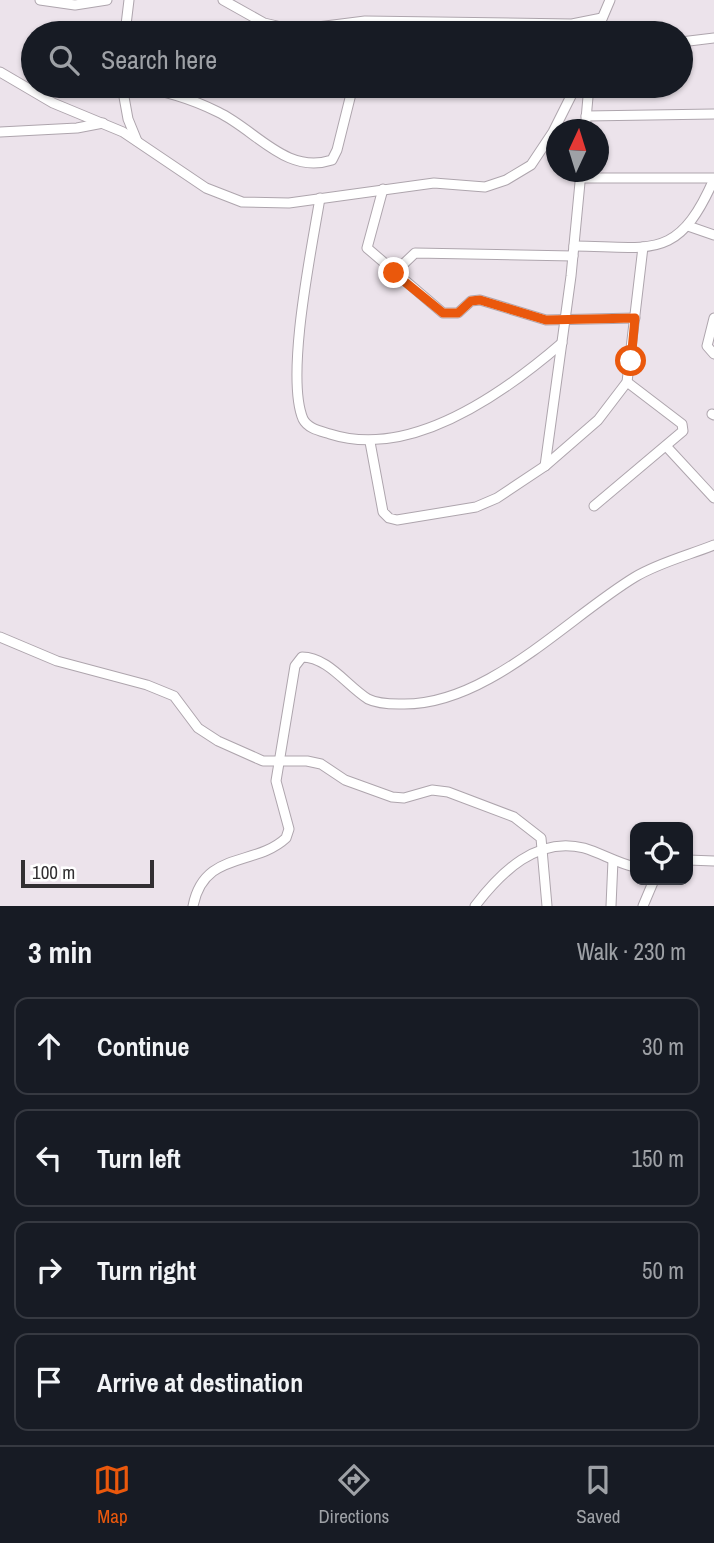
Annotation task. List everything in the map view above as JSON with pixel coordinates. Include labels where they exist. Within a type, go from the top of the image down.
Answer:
[{"type":"street","points":[[40,0],[75,5],[107,0]]},
{"type":"street","points":[[126,21],[129,0]]},
{"type":"street","points":[[223,0],[260,21]]},
{"type":"street","points":[[602,21],[610,0]]},
{"type":"street","points":[[584,21],[603,18]]},
{"type":"street","points":[[693,41],[714,38]]},
{"type":"street","points":[[0,72],[21,84]]},
{"type":"street","points":[[44,98],[103,123],[206,188],[242,202],[289,203],[434,183],[485,187],[506,180],[531,165],[553,132],[570,98]]},
{"type":"street","points":[[124,98],[137,143]]},
{"type":"street","points":[[187,98],[240,123],[286,158],[300,163],[320,164],[332,160],[337,150],[350,98]]},
{"type":"street","points":[[586,119],[588,98]]},
{"type":"street","points":[[586,116],[714,114]]},
{"type":"street","points":[[0,132],[78,128],[103,123]]},
{"type":"street","points":[[394,273],[415,253],[574,251],[643,247],[673,240],[688,226],[703,205],[714,178],[609,176]]},
{"type":"street","points":[[545,466],[566,320],[580,182]]},
{"type":"street","points":[[383,189],[367,248],[443,313],[458,313],[471,301],[480,300],[546,320],[635,318]]},
{"type":"street","points":[[320,198],[299,334],[302,417],[312,428],[370,442],[426,428],[499,393],[562,343]]},
{"type":"street","points":[[688,226],[714,235]]},
{"type":"street","points":[[370,442],[383,512],[389,518],[397,520],[476,507],[497,498],[545,466],[598,420],[627,382],[643,247]]},
{"type":"street","points":[[714,318],[707,346],[714,354]]},
{"type":"street","points":[[594,506],[683,431],[682,424],[627,382]]},
{"type":"street","points":[[666,446],[714,498]]},
{"type":"street","points":[[193,906],[201,884],[212,872],[233,859],[268,849],[286,838],[289,829],[276,781],[295,666],[302,657],[320,661],[370,700],[400,704],[422,703],[491,677],[548,642],[636,576],[713,546]]},
{"type":"street","points":[[0,637],[57,661],[147,685],[174,696],[198,728],[218,741],[263,761],[307,761],[321,764],[345,780],[392,797],[404,798],[432,790],[466,798],[502,811],[536,831],[541,838],[547,906]]},
{"type":"street","points":[[475,906],[495,880],[542,848],[583,848],[630,865]]},
{"type":"street","points":[[611,906],[613,860]]},
{"type":"street","points":[[693,860],[714,861]]},
{"type":"street","points":[[643,906],[652,885]]},
{"type":"route","points":[[394,273],[443,313],[452,315],[471,301],[480,300],[546,320],[635,318],[631,361]]}]
